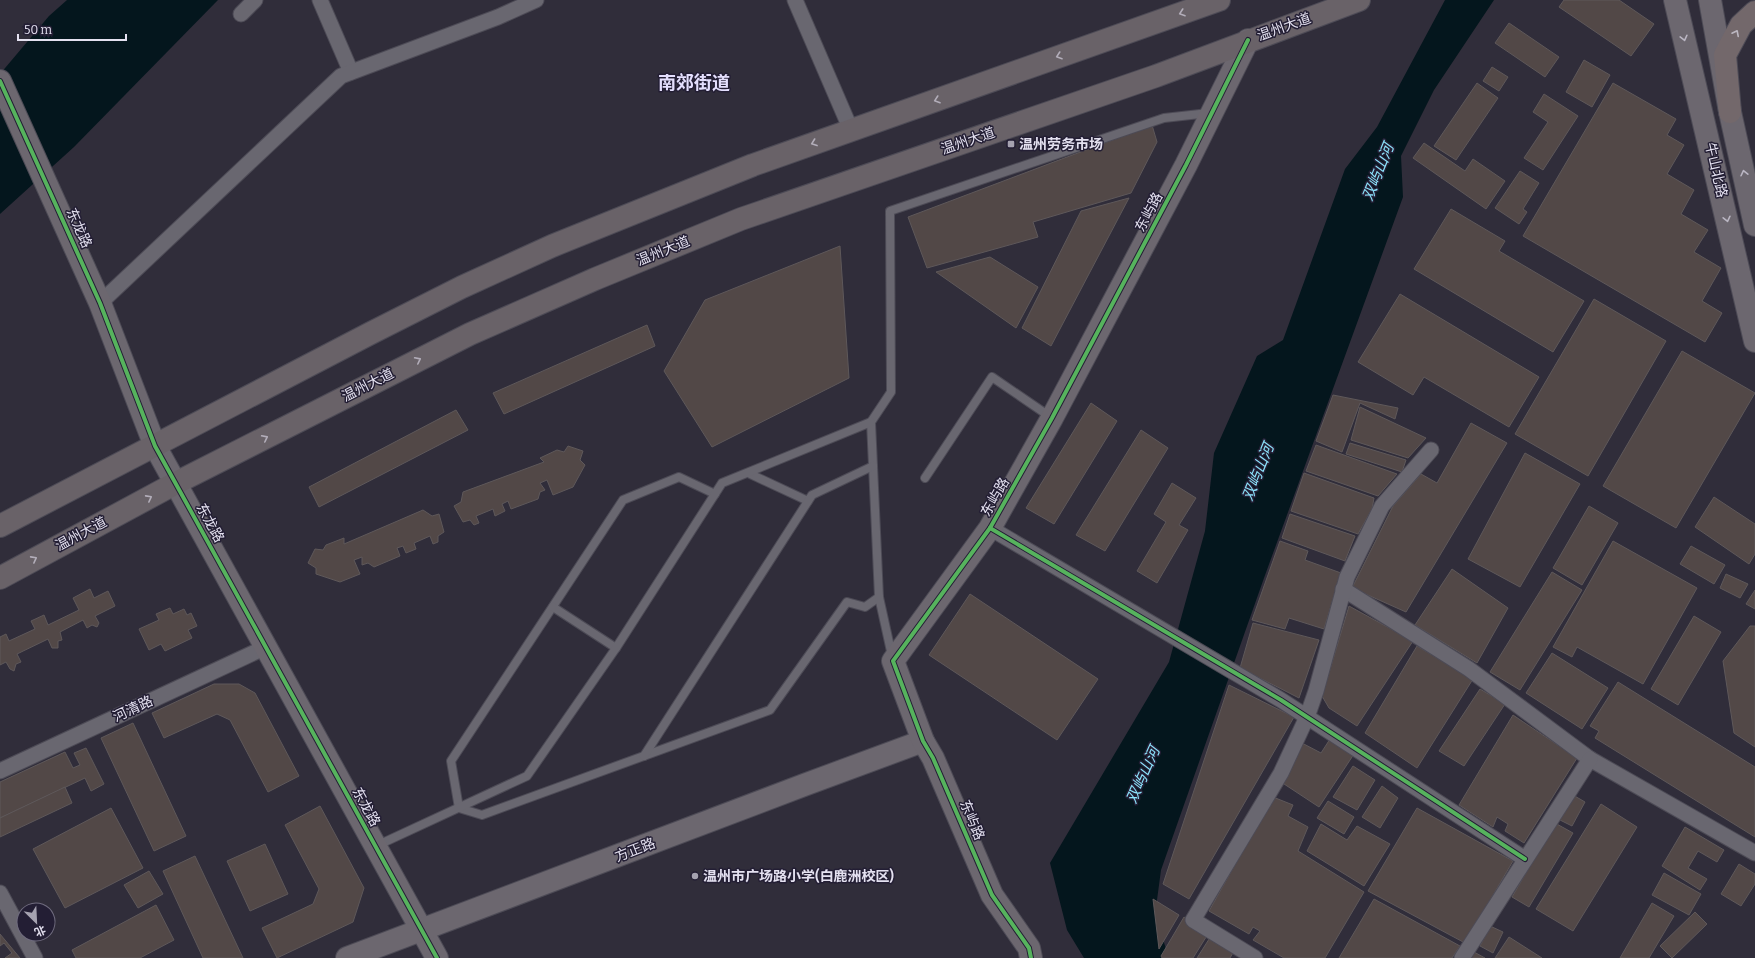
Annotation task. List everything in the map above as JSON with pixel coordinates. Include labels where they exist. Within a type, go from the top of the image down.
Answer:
[{"type":"highway","points":[[1730,112],[1725,55],[1741,25],[1755,12]]},
{"type":"main road","points":[[0,526],[462,287],[552,246],[753,165],[1219,0]]},
{"type":"main road","name":"温州大道","points":[[0,578],[176,483],[470,334],[602,276],[741,219],[1156,76],[1248,40],[1358,0]]},
{"type":"street","points":[[241,14],[255,0]]},
{"type":"street","points":[[320,0],[351,72]]},
{"type":"street","points":[[100,303],[341,76],[498,17],[536,0]]},
{"type":"street","points":[[795,0],[851,130]]},
{"type":"street","name":"牛山北路","points":[[1675,0],[1755,340]]},
{"type":"street","name":"牛山北路","points":[[1710,0],[1730,112],[1755,225]]},
{"type":"street","name":"东屿路","points":[[1031,958],[1028,948],[992,895],[933,758],[923,741],[893,661],[990,528],[1052,418],[1248,40]]},
{"type":"street","name":"东龙路","points":[[0,81],[100,303],[155,446],[437,958]]},
{"type":"street","points":[[1255,958],[1193,920],[1281,773],[1307,717],[1316,691],[1347,577],[1382,506],[1431,450]]},
{"type":"street","points":[[990,528],[1307,717],[1525,859]]},
{"type":"street","points":[[1343,589],[1469,669],[1590,759],[1755,853]]},
{"type":"street","name":"河清路","points":[[0,771],[266,647]]},
{"type":"street","name":"方正路","points":[[347,958],[923,741]]},
{"type":"street","points":[[1462,958],[1590,759]]},
{"type":"street","points":[[0,894],[35,958]]},
{"type":"lane","points":[[376,846],[527,776],[616,648],[722,483],[871,422],[891,392],[890,211],[1164,118],[1212,112]]},
{"type":"lane","points":[[925,478],[992,377],[1052,418]]},
{"type":"lane","points":[[871,422],[879,597],[893,661]]},
{"type":"lane","points":[[644,756],[812,494],[873,466]]},
{"type":"lane","points":[[748,473],[808,501]]},
{"type":"lane","points":[[459,808],[451,761],[623,500],[679,477],[715,494]]},
{"type":"lane","points":[[459,808],[482,815],[770,710],[847,602],[864,607],[879,597]]},
{"type":"lane","points":[[553,607],[616,648]]},
{"type":"water","points":[[67,0],[218,0],[74,147],[0,214],[0,74],[49,16]]},
{"type":"water","name":"双屿山河","points":[[1445,0],[1494,0],[1434,90],[1401,156],[1403,197],[1264,578],[1161,870],[1155,915],[1169,958],[1084,958],[1067,930],[1050,863],[1169,662],[1205,531],[1214,453],[1257,356],[1283,340],[1345,169],[1377,127]]},
{"type":"building","points":[[1564,0],[1619,0],[1654,24],[1631,56],[1559,7]]},
{"type":"building","points":[[1509,23],[1559,57],[1545,77],[1495,43]]},
{"type":"building","points":[[1584,60],[1610,75],[1592,107],[1566,92]]},
{"type":"building","points":[[1492,67],[1508,77],[1499,91],[1483,81]]},
{"type":"building","points":[[1477,83],[1498,98],[1456,160],[1434,146]]},
{"type":"building","points":[[1613,83],[1676,119],[1667,135],[1684,145],[1667,174],[1694,190],[1681,214],[1708,230],[1694,252],[1721,268],[1702,301],[1722,313],[1705,342],[1523,236]]},
{"type":"building","points":[[1544,94],[1578,116],[1543,170],[1524,158],[1548,122],[1533,112]]},
{"type":"building","points":[[1152,125],[1157,142],[1131,193],[1033,222],[1038,237],[927,268],[908,217]]},
{"type":"building","points":[[1424,143],[1465,171],[1473,159],[1505,181],[1486,209],[1413,158]]},
{"type":"building","points":[[1520,171],[1539,183],[1523,209],[1527,212],[1519,224],[1495,208]]},
{"type":"building","points":[[1129,198],[1051,346],[1022,328],[1081,211]]},
{"type":"building","points":[[1451,209],[1505,241],[1499,251],[1584,301],[1553,352],[1414,269]]},
{"type":"building","points":[[840,246],[849,378],[712,447],[664,371],[705,300]]},
{"type":"building","points":[[990,257],[1038,287],[1016,328],[936,272]]},
{"type":"building","points":[[1400,294],[1539,377],[1509,427],[1424,377],[1413,395],[1358,362]]},
{"type":"building","points":[[1594,299],[1666,341],[1588,476],[1515,434]]},
{"type":"building","points":[[647,325],[655,346],[504,414],[493,393]]},
{"type":"building","points":[[1682,351],[1755,393],[1676,528],[1603,486]]},
{"type":"building","points":[[1333,395],[1398,408],[1395,419],[1360,403],[1342,452],[1316,441]]},
{"type":"building","points":[[1091,403],[1117,421],[1054,524],[1026,508]]},
{"type":"building","points":[[1360,407],[1426,438],[1408,458],[1351,440]]},
{"type":"building","points":[[456,410],[468,430],[319,507],[309,487]]},
{"type":"building","points":[[1471,423],[1507,443],[1406,612],[1352,588],[1393,506],[1421,474],[1437,483]]},
{"type":"building","points":[[1141,430],[1168,448],[1105,551],[1076,535]]},
{"type":"building","points":[[1350,443],[1406,460],[1402,472],[1346,454]]},
{"type":"building","points":[[1316,445],[1397,474],[1378,496],[1306,471]]},
{"type":"building","points":[[568,446],[583,451],[580,460],[585,465],[573,487],[553,495],[547,480],[540,483],[545,490],[540,492],[538,499],[511,509],[508,501],[502,504],[505,511],[495,516],[493,509],[476,516],[479,523],[474,525],[470,520],[463,522],[454,506],[461,502],[463,492],[544,462],[540,458],[557,450],[564,452]]},
{"type":"building","points":[[1525,453],[1580,484],[1520,587],[1468,559]]},
{"type":"building","points":[[1304,473],[1374,498],[1372,509],[1358,534],[1291,511]]},
{"type":"building","points":[[1172,483],[1196,498],[1179,525],[1188,530],[1157,583],[1137,571],[1166,522],[1154,514]]},
{"type":"building","points":[[1714,497],[1755,524],[1755,554],[1749,564],[1695,527]]},
{"type":"building","points":[[1589,506],[1618,523],[1582,585],[1553,568]]},
{"type":"building","points":[[423,510],[432,516],[439,514],[444,532],[438,536],[438,542],[433,544],[430,536],[414,543],[416,549],[406,553],[403,546],[397,548],[400,556],[374,567],[368,563],[362,565],[362,557],[354,560],[360,574],[340,582],[316,574],[316,568],[308,563],[315,549],[323,550],[326,545],[344,538],[344,544]]},
{"type":"building","points":[[1290,514],[1355,536],[1345,561],[1282,538]]},
{"type":"building","points":[[1280,541],[1308,551],[1305,560],[1341,573],[1324,629],[1289,618],[1285,629],[1252,620]]},
{"type":"building","points":[[1613,541],[1697,588],[1643,684],[1577,647],[1572,657],[1553,647]]},
{"type":"building","points":[[1691,546],[1725,565],[1714,584],[1680,564]]},
{"type":"building","points":[[1452,569],[1508,608],[1477,663],[1415,625]]},
{"type":"building","points":[[1552,572],[1582,590],[1520,690],[1490,672]]},
{"type":"building","points":[[1726,574],[1748,584],[1740,598],[1720,588]]},
{"type":"building","points":[[90,589],[94,598],[108,591],[115,606],[95,616],[99,623],[97,627],[92,625],[87,628],[83,620],[60,632],[62,640],[58,641],[58,648],[52,648],[48,639],[17,654],[21,662],[16,664],[14,671],[10,669],[6,662],[0,665],[0,637],[6,634],[9,641],[35,629],[31,621],[44,615],[48,625],[79,610],[73,598]]},
{"type":"building","points":[[1755,590],[1755,609],[1746,604]]},
{"type":"building","points":[[970,594],[1098,679],[1057,740],[929,655]]},
{"type":"building","points":[[1349,606],[1413,641],[1357,726],[1329,708],[1322,696]]},
{"type":"building","points":[[170,608],[173,614],[184,609],[187,615],[191,613],[197,626],[188,630],[192,638],[165,651],[161,644],[149,650],[139,629],[159,620],[156,614]]},
{"type":"building","points":[[1694,616],[1721,632],[1678,705],[1651,689]]},
{"type":"building","points":[[1253,623],[1319,640],[1299,698],[1240,668]]},
{"type":"building","points":[[1750,626],[1755,626],[1755,747],[1734,733],[1723,661]]},
{"type":"building","points":[[1417,646],[1473,679],[1417,768],[1365,733]]},
{"type":"building","points":[[1552,653],[1608,688],[1582,729],[1526,693]]},
{"type":"building","points":[[1618,682],[1755,767],[1755,837],[1595,738],[1599,731],[1590,726]]},
{"type":"building","points":[[214,684],[239,684],[255,693],[299,776],[268,792],[230,720],[217,714],[164,738],[152,713]]},
{"type":"building","points":[[1229,685],[1294,717],[1189,899],[1163,884]]},
{"type":"building","points":[[1480,689],[1505,704],[1464,766],[1439,751]]},
{"type":"building","points":[[1513,715],[1577,758],[1524,843],[1505,831],[1508,824],[1497,817],[1493,827],[1459,805]]},
{"type":"building","points":[[133,723],[186,836],[154,851],[101,738]]},
{"type":"building","points":[[1330,739],[1354,754],[1319,807],[1281,782],[1300,742],[1321,753]]},
{"type":"building","points":[[86,748],[104,784],[91,791],[85,778],[0,818],[0,782],[65,752],[73,768],[80,765],[74,753]]},
{"type":"building","points":[[1353,766],[1375,780],[1357,810],[1333,797]]},
{"type":"building","points":[[1382,786],[1398,798],[1380,828],[1362,817]]},
{"type":"building","points":[[65,787],[72,803],[0,837],[0,818]]},
{"type":"building","points":[[1573,795],[1585,802],[1572,826],[1560,820]]},
{"type":"building","points":[[1273,797],[1293,805],[1288,816],[1308,827],[1298,851],[1364,892],[1325,958],[1284,958],[1253,940],[1260,931],[1253,927],[1249,934],[1209,911]]},
{"type":"building","points":[[1328,801],[1354,817],[1344,834],[1317,818]]},
{"type":"building","points":[[1601,804],[1637,827],[1573,931],[1536,909]]},
{"type":"building","points":[[320,806],[364,888],[353,922],[277,958],[262,928],[313,904],[319,889],[285,825]]},
{"type":"building","points":[[111,808],[143,868],[65,908],[33,849]]},
{"type":"building","points":[[1417,808],[1513,861],[1465,943],[1368,891]]},
{"type":"building","points":[[1555,823],[1573,833],[1529,907],[1512,897]]},
{"type":"building","points":[[1321,824],[1347,840],[1357,826],[1390,844],[1364,886],[1307,851]]},
{"type":"building","points":[[1685,827],[1724,850],[1717,862],[1698,851],[1688,868],[1707,879],[1700,890],[1662,866]]},
{"type":"building","points":[[265,844],[288,894],[250,911],[227,861]]},
{"type":"building","points":[[195,856],[243,958],[203,958],[163,871]]},
{"type":"building","points":[[1739,864],[1755,874],[1755,884],[1741,906],[1721,894]]},
{"type":"building","points":[[149,871],[163,894],[138,908],[124,885]]},
{"type":"building","points":[[1664,873],[1701,894],[1689,915],[1652,895]]},
{"type":"building","points":[[1153,899],[1179,915],[1159,949]]},
{"type":"building","points":[[1374,899],[1460,946],[1452,958],[1339,958]]},
{"type":"building","points":[[1652,903],[1674,916],[1649,958],[1620,958]]},
{"type":"building","points":[[156,905],[174,940],[140,958],[76,958],[72,950]]},
{"type":"building","points":[[1695,912],[1707,924],[1672,958],[1660,946]]},
{"type":"building","points":[[1184,917],[1208,934],[1193,958],[1162,958],[1161,956]]},
{"type":"building","points":[[1490,926],[1503,932],[1493,953],[1480,946]]},
{"type":"building","points":[[0,934],[20,958],[5,958],[12,953],[4,943],[0,946]]},
{"type":"building","points":[[1211,936],[1234,951],[1230,958],[1197,958]]},
{"type":"building","points":[[1509,937],[1542,958],[1495,958]]},
{"type":"building","points":[[1474,952],[1485,958],[1471,958]]},
{"type":"cycle path","points":[[1031,958],[1029,948],[992,895],[933,758],[923,741],[893,661],[990,528],[1052,418],[1186,165],[1248,40]]},
{"type":"cycle path","points":[[0,81],[100,303],[155,446],[437,958]]},
{"type":"cycle path","points":[[990,528],[1281,700],[1525,859]]},
{"type":"place","name":"温州劳务市场","points":[[1011,144]]},
{"type":"place","name":"温州市广场路小学(白鹿洲校区)","points":[[695,876]]},
{"type":"district","name":"南郊街道","points":[[694,83]]}]
